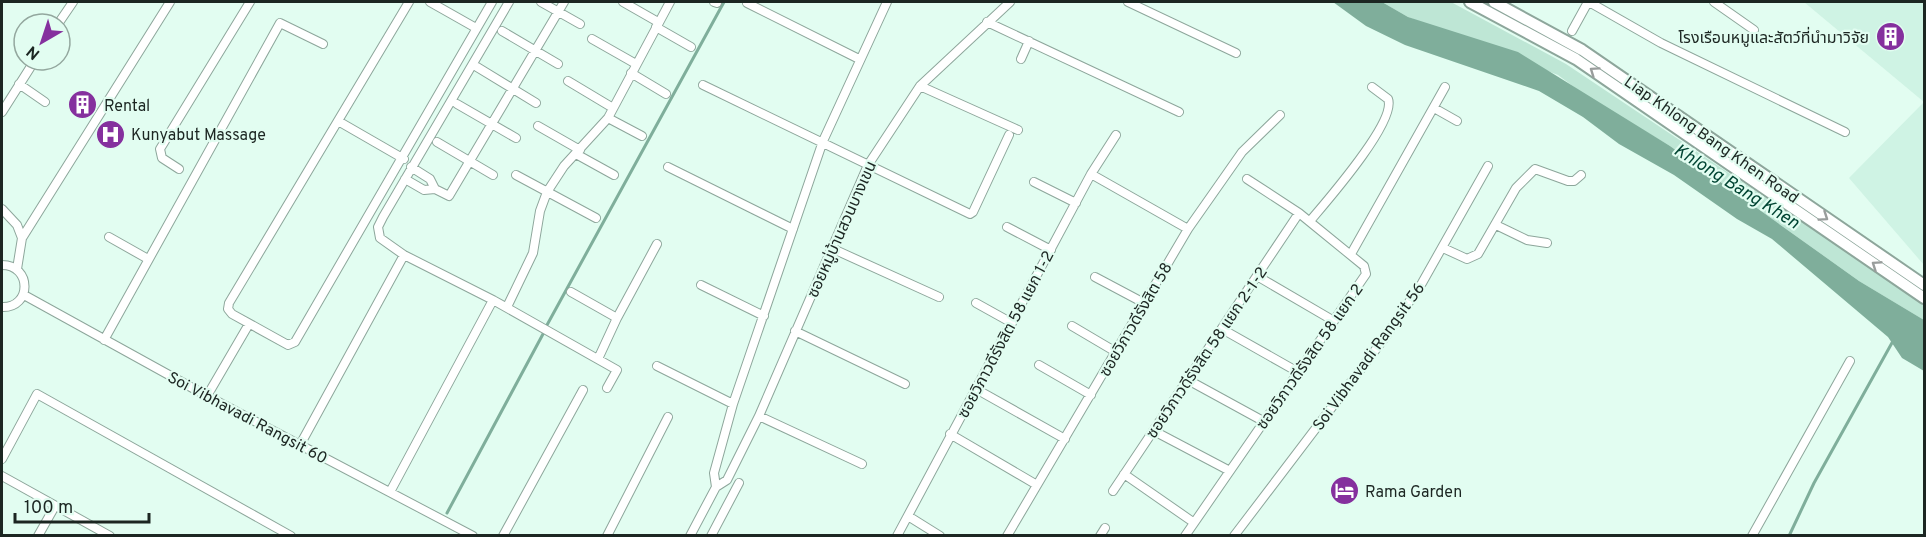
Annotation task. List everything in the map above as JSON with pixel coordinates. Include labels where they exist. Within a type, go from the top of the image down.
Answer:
[{"type":"main road","name":"Liap Khlong Bang Khen Road","points":[[1470,2],[1576,59],[1924,298]]},
{"type":"main road","name":"Liap Khlong Bang Khen Road","points":[[1494,2],[1508,5],[1582,50],[1924,285]]},
{"type":"street","points":[[16,269],[22,238],[170,2]]},
{"type":"street","points":[[179,169],[162,158],[160,149],[250,2]]},
{"type":"street","points":[[409,2],[229,303],[228,309],[231,314],[288,345],[295,342],[404,159],[492,2]]},
{"type":"street","points":[[430,2],[476,28]]},
{"type":"street","points":[[509,2],[378,227],[380,238],[404,255],[507,307],[618,370],[607,388]]},
{"type":"street","points":[[541,2],[580,24]]},
{"type":"street","points":[[405,179],[424,190],[435,189],[449,196],[564,2]]},
{"type":"street","points":[[623,2],[691,47]]},
{"type":"street","points":[[507,307],[533,252],[540,211],[547,192],[608,118],[670,2]]},
{"type":"street","name":"ซอยหมู่บ้านสวนบางเขน","points":[[716,487],[714,474],[733,404],[823,141],[887,2]]},
{"type":"street","name":"ซอยหมู่บ้านสวนบางเขน","points":[[690,536],[716,487],[727,480],[759,416],[868,165],[920,86],[1010,2]]},
{"type":"street","points":[[1128,2],[1236,53]]},
{"type":"street","points":[[1572,31],[1589,2],[1661,43],[1845,132]]},
{"type":"street","points":[[1714,2],[1754,30]]},
{"type":"street","points":[[747,3],[860,59]]},
{"type":"street","points":[[987,22],[1179,112]]},
{"type":"street","points":[[104,340],[147,258],[280,23],[323,44]]},
{"type":"street","points":[[502,31],[558,64]]},
{"type":"street","points":[[592,39],[636,64]]},
{"type":"street","points":[[1021,59],[1029,41]]},
{"type":"street","points":[[477,68],[537,103]]},
{"type":"street","points":[[2,112],[27,72]]},
{"type":"street","points":[[631,74],[666,94]]},
{"type":"street","points":[[568,81],[613,108]]},
{"type":"street","points":[[19,84],[45,102]]},
{"type":"street","points":[[703,85],[970,214],[1009,135]]},
{"type":"street","points":[[920,86],[1018,130]]},
{"type":"street","points":[[1310,221],[1360,159],[1389,111],[1388,99],[1372,87]]},
{"type":"street","points":[[1351,254],[1445,87]]},
{"type":"street","points":[[457,104],[516,138]]},
{"type":"street","points":[[1434,108],[1457,121]]},
{"type":"street","name":"ซอยวิภาวดีรังสิต 58","points":[[1007,536],[1188,229],[1242,152],[1280,115]]},
{"type":"street","points":[[608,118],[642,136]]},
{"type":"street","points":[[338,121],[404,159]]},
{"type":"street","points":[[538,126],[614,175]]},
{"type":"street","name":"ซอยวิภาวดีรังสิต 58 แยก 1-2","points":[[897,536],[1091,174],[1116,135]]},
{"type":"street","points":[[437,142],[493,176]]},
{"type":"street","name":"Soi Vibhavadi Rangsit 56","points":[[1234,536],[1380,344],[1443,248],[1488,166]]},
{"type":"street","points":[[411,167],[430,179],[435,189]]},
{"type":"street","points":[[668,167],[793,230]]},
{"type":"street","points":[[1443,248],[1460,257],[1473,258],[1478,254],[1516,188],[1529,172],[1542,170],[1568,181],[1574,181],[1581,175]]},
{"type":"street","points":[[1091,174],[1188,229]]},
{"type":"street","points":[[516,175],[596,218]]},
{"type":"street","name":"ซอยวิภาวดีรังสิต 58 แยก 2","points":[[1185,536],[1228,470],[1366,274],[1364,266],[1310,221],[1247,179]]},
{"type":"street","points":[[1034,182],[1076,203]]},
{"type":"street","points":[[2,209],[17,225],[22,238]]},
{"type":"street","name":"ซอยวิภาวดีรังสิต 58 แยก 2-1-2","points":[[1113,490],[1299,213]]},
{"type":"street","points":[[1496,225],[1527,240],[1547,243]]},
{"type":"street","points":[[1007,227],[1051,250]]},
{"type":"street","points":[[109,237],[147,258]]},
{"type":"street","points":[[598,359],[617,318],[657,244]]},
{"type":"street","points":[[831,248],[939,297]]},
{"type":"street","points":[[300,445],[404,255]]},
{"type":"street","points":[[2,265],[16,269],[25,280],[24,295],[16,304],[2,307]]},
{"type":"street","points":[[1257,276],[1334,321]]},
{"type":"street","points":[[1095,277],[1144,303]]},
{"type":"street","points":[[701,285],[764,316]]},
{"type":"street","points":[[571,292],[617,318]]},
{"type":"street","name":"Soi Vibhavadi Rangsit 60","points":[[24,295],[207,396],[473,536]]},
{"type":"street","points":[[390,492],[493,300]]},
{"type":"street","points":[[976,303],[1012,323]]},
{"type":"street","points":[[207,396],[249,324]]},
{"type":"street","points":[[1072,326],[1116,352]]},
{"type":"street","points":[[1222,329],[1298,372]]},
{"type":"street","points":[[795,331],[905,384]]},
{"type":"street","points":[[1752,536],[1850,361]]},
{"type":"street","points":[[1039,365],[1091,395]]},
{"type":"street","points":[[657,366],[733,404]]},
{"type":"street","points":[[1188,380],[1263,421]]},
{"type":"street","points":[[976,389],[1065,439]]},
{"type":"street","points":[[503,536],[583,390]]},
{"type":"street","points":[[2,459],[37,394],[291,536]]},
{"type":"street","points":[[759,416],[862,464]]},
{"type":"street","points":[[607,536],[668,417]]},
{"type":"street","points":[[1154,430],[1228,470]]},
{"type":"street","points":[[950,434],[1037,486]]},
{"type":"street","points":[[1124,474],[1194,522]]},
{"type":"street","points":[[2,476],[110,536]]},
{"type":"street","points":[[711,536],[739,483]]},
{"type":"street","points":[[38,536],[55,506]]},
{"type":"street","points":[[908,516],[940,536]]},
{"type":"street","points":[[1100,536],[1105,528]]},
{"type":"shaded area","points":[[1333,2],[1382,2],[1408,17],[1518,52],[1670,146],[1859,281],[1924,320],[1924,371],[1902,358],[1888,337],[1772,239],[1737,219],[1674,175],[1619,144],[1583,117],[1539,91],[1405,45],[1366,26]]},
{"type":"shaded area","points":[[1382,2],[1451,2],[1566,64],[1924,301],[1924,320],[1859,281],[1670,146],[1586,96],[1558,75],[1408,17]]},
{"type":"shaded area","points":[[1804,2],[1924,2],[1924,102]]},
{"type":"shaded area","points":[[1924,102],[1924,265],[1849,178]]},
{"type":"waterway","points":[[547,325],[724,2]]},
{"type":"waterway","points":[[447,513],[543,334]]},
{"type":"waterway","points":[[1789,536],[1814,483],[1893,341]]},
{"type":"place","name":"โรงเรือนหมูและสัตว์ที่นำมาวิจัย","points":[[1890,37]]},
{"type":"place","name":"Rental","points":[[83,105]]},
{"type":"place","name":"Kunyabut Massage","points":[[110,134]]},
{"type":"place","name":"Rama Garden","points":[[1344,491]]},
{"type":"water label","name":"Khlong Bang Khen","points":[[1737,186]]}]
